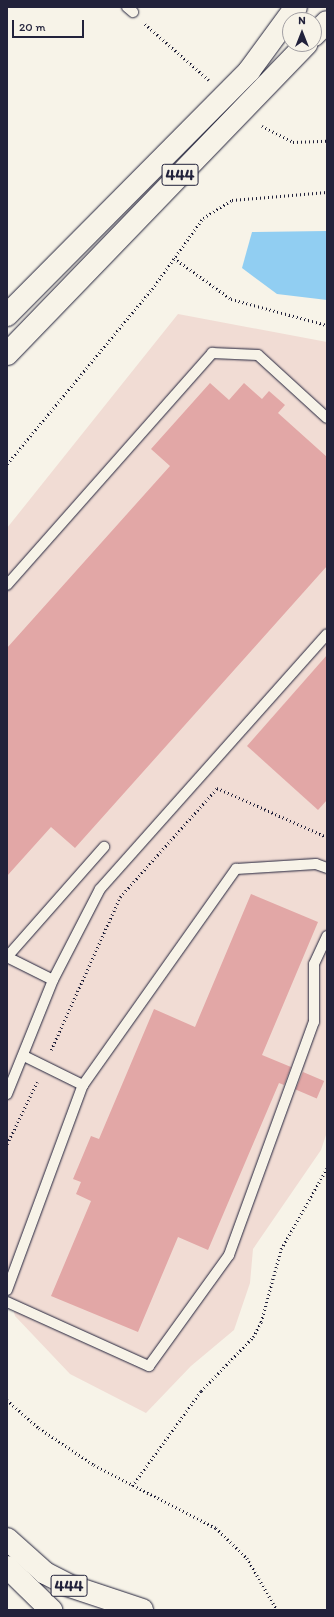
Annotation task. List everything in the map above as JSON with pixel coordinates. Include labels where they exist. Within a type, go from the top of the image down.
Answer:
[{"type":"highway","name":"444","points":[[7,315],[249,71],[296,7]]},
{"type":"highway","name":"444","points":[[7,354],[298,52]]},
{"type":"highway","name":"444","points":[[7,1539],[45,1573],[70,1586],[142,1610]]},
{"type":"highway","name":"444","points":[[7,1567],[51,1610]]},
{"type":"lane","points":[[7,585],[212,353],[258,355],[327,418]]},
{"type":"lane","points":[[7,1094],[24,1056],[53,980],[100,889],[327,634]]},
{"type":"lane","points":[[53,980],[7,957],[104,847]]},
{"type":"lane","points":[[7,1290],[83,1085],[236,869],[316,864],[327,868]]},
{"type":"lane","points":[[7,1302],[149,1366],[229,1255],[314,1022],[314,964],[327,936]]},
{"type":"lane","points":[[24,1056],[83,1085]]},
{"type":"path","points":[[130,10],[211,81]]},
{"type":"path","points":[[262,126],[292,142],[327,141]]},
{"type":"path","points":[[7,464],[174,258],[203,218],[232,200],[327,192]]},
{"type":"path","points":[[174,258],[237,302],[327,325]]},
{"type":"path","points":[[7,1144],[120,897],[218,788],[327,837]]},
{"type":"path","points":[[132,1486],[201,1391],[253,1337],[261,1322],[281,1249],[327,1168]]},
{"type":"path","points":[[7,1400],[67,1448],[132,1486],[176,1505],[216,1528],[246,1558],[277,1610]]},
{"type":"shaded area","points":[[178,314],[327,342],[327,1132],[321,1150],[253,1249],[250,1283],[234,1330],[191,1366],[146,1413],[70,1374],[15,1316],[7,1286],[7,528]]},
{"type":"water","points":[[327,231],[327,300],[277,294],[242,268],[252,232]]},
{"type":"building","points":[[210,383],[229,400],[244,383],[262,399],[269,391],[285,405],[278,413],[327,457],[327,566],[75,848],[51,827],[7,876],[7,648],[170,466],[151,449]]},
{"type":"building","points":[[327,655],[327,800],[318,810],[247,746]]},
{"type":"building","points":[[251,894],[318,922],[262,1055],[291,1067],[284,1085],[279,1083],[208,1250],[178,1237],[138,1332],[51,1296],[91,1201],[76,1194],[81,1182],[73,1179],[91,1136],[99,1139],[154,1009],[195,1027]]},
{"type":"building","points":[[303,1072],[324,1081],[317,1098],[296,1089]]}]
